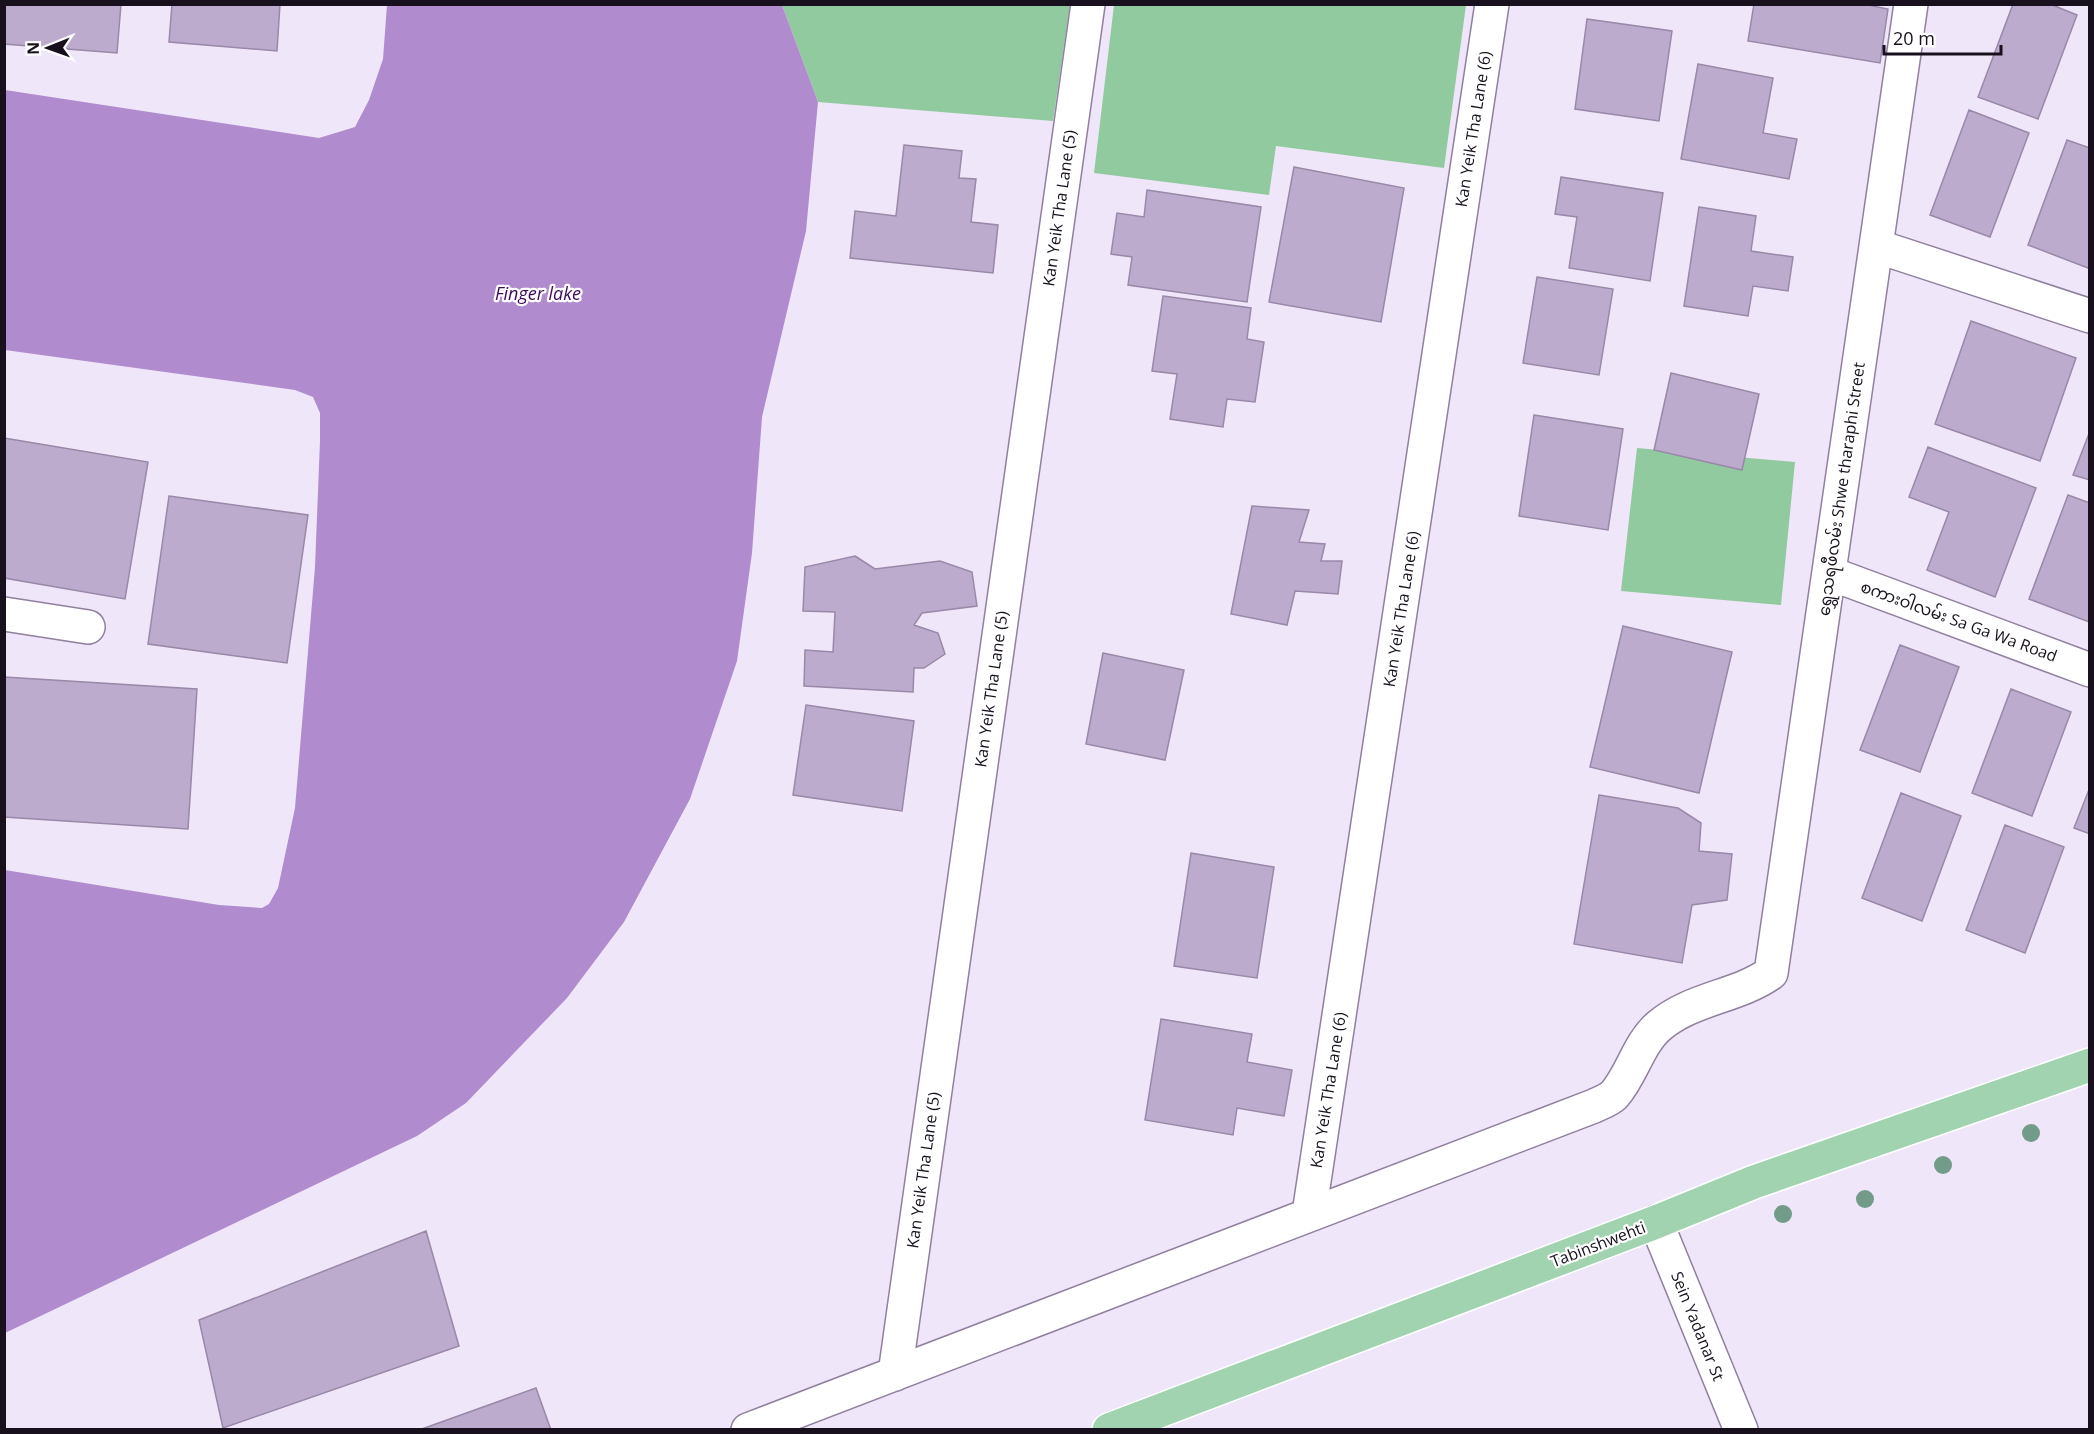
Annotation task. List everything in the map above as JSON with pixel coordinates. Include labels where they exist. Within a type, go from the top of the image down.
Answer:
[{"type":"main road","name":"Tabinshwehti","points":[[1109,1430],[1656,1222],[1754,1182],[2090,1065]]},
{"type":"street","name":"Kan Yeik Tha Lane (5)","points":[[895,1374],[1088,4]]},
{"type":"street","name":"Kan Yeik Tha Lane (6)","points":[[1309,1214],[1492,4]]},
{"type":"street","name":"ရွှေသရဖီလမ်း Shwe tharaphi Street","points":[[1309,1214],[1594,1106],[1613,1096],[1648,1037],[1659,1026],[1694,1005],[1752,985],[1771,973],[1911,4]]},
{"type":"street","points":[[1876,246],[2090,316]]},
{"type":"street","name":"စကားဝါလမ်း Sa Ga Wa Road","points":[[1829,573],[2090,670]]},
{"type":"street","points":[[4,614],[88,627]]},
{"type":"street","points":[[748,1430],[1309,1214]]},
{"type":"street","name":"Sein Yadanar St","points":[[1656,1222],[1741,1430]]},
{"type":"green space","points":[[782,5],[1070,5],[1053,121],[818,102]]},
{"type":"green space","points":[[1114,5],[1466,5],[1444,168],[1276,146],[1269,195],[1094,173]]},
{"type":"green space","points":[[1637,448],[1795,462],[1781,605],[1621,591]]},
{"type":"water","name":"Finger lake","points":[[387,5],[782,5],[818,102],[806,231],[762,417],[752,553],[737,661],[690,799],[624,922],[567,998],[466,1103],[417,1136],[5,1333],[5,870],[219,905],[262,908],[269,904],[278,888],[295,808],[315,567],[320,413],[313,397],[295,390],[5,350],[5,90],[319,138],[355,127],[369,100],[383,59]]},
{"type":"building","points":[[4,4],[121,4],[117,53],[4,44]]},
{"type":"building","points":[[172,4],[280,4],[277,51],[169,42]]},
{"type":"building","points":[[1754,4],[1863,4],[1888,9],[1880,63],[1748,41]]},
{"type":"building","points":[[2013,4],[2050,4],[2077,15],[2038,119],[1978,97]]},
{"type":"building","points":[[1587,19],[1672,31],[1659,121],[1575,109]]},
{"type":"building","points":[[1698,64],[1773,78],[1763,133],[1797,139],[1789,179],[1681,159]]},
{"type":"building","points":[[1969,110],[2029,133],[1990,237],[1930,215]]},
{"type":"building","points":[[2067,140],[2090,148],[2090,263],[2088,268],[2028,245]]},
{"type":"building","points":[[904,145],[962,151],[959,178],[976,179],[971,222],[998,225],[993,273],[850,258],[855,211],[896,216]]},
{"type":"building","points":[[1294,167],[1404,188],[1381,322],[1269,302]]},
{"type":"building","points":[[1561,177],[1663,193],[1650,281],[1569,268],[1577,217],[1555,214]]},
{"type":"building","points":[[1147,190],[1261,207],[1247,302],[1128,285],[1132,257],[1111,254],[1117,213],[1144,217]]},
{"type":"building","points":[[1699,207],[1756,216],[1751,251],[1793,257],[1788,291],[1753,286],[1748,316],[1684,306]]},
{"type":"building","points":[[1537,277],[1613,289],[1599,375],[1523,363]]},
{"type":"building","points":[[1163,296],[1251,308],[1247,339],[1264,342],[1255,402],[1227,399],[1223,427],[1170,419],[1177,374],[1152,371]]},
{"type":"building","points":[[1971,321],[2076,358],[2040,461],[1935,424]]},
{"type":"building","points":[[1671,373],[1759,394],[1742,470],[1654,450]]},
{"type":"building","points":[[1534,415],[1623,429],[1608,530],[1519,516]]},
{"type":"building","points":[[2090,431],[2090,480],[2073,475]]},
{"type":"building","points":[[4,438],[148,462],[125,599],[4,578]]},
{"type":"building","points":[[1928,447],[2036,488],[1995,597],[1927,570],[1949,512],[1909,497]]},
{"type":"building","points":[[2068,495],[2090,503],[2089,622],[2029,599]]},
{"type":"building","points":[[169,496],[308,515],[287,663],[148,644]]},
{"type":"building","points":[[1252,506],[1309,510],[1299,542],[1325,544],[1321,561],[1342,561],[1338,594],[1295,591],[1287,625],[1231,614]]},
{"type":"building","points":[[855,556],[875,569],[940,561],[972,572],[977,606],[922,613],[914,625],[938,633],[945,654],[924,668],[914,668],[913,692],[804,686],[805,650],[833,652],[835,612],[803,611],[805,567]]},
{"type":"building","points":[[1623,626],[1732,652],[1699,793],[1590,767]]},
{"type":"building","points":[[1900,645],[1959,667],[1920,772],[1860,750]]},
{"type":"building","points":[[1103,653],[1184,670],[1165,760],[1086,744]]},
{"type":"building","points":[[4,677],[197,689],[188,829],[4,817]]},
{"type":"building","points":[[2011,689],[2071,712],[2032,816],[1972,793]]},
{"type":"building","points":[[806,705],[914,721],[902,811],[793,795]]},
{"type":"building","points":[[2090,787],[2090,834],[2074,828]]},
{"type":"building","points":[[1901,793],[1961,816],[1922,921],[1862,898]]},
{"type":"building","points":[[1599,795],[1678,808],[1701,823],[1699,851],[1732,854],[1727,900],[1692,905],[1682,963],[1574,944]]},
{"type":"building","points":[[2005,825],[2064,847],[2025,953],[1966,930]]},
{"type":"building","points":[[1191,853],[1274,867],[1257,978],[1174,966]]},
{"type":"building","points":[[1161,1019],[1252,1034],[1247,1062],[1292,1070],[1284,1116],[1237,1108],[1233,1135],[1145,1120]]},
{"type":"building","points":[[426,1231],[459,1346],[223,1428],[199,1320]]},
{"type":"building","points":[[536,1388],[551,1430],[419,1430]]}]
